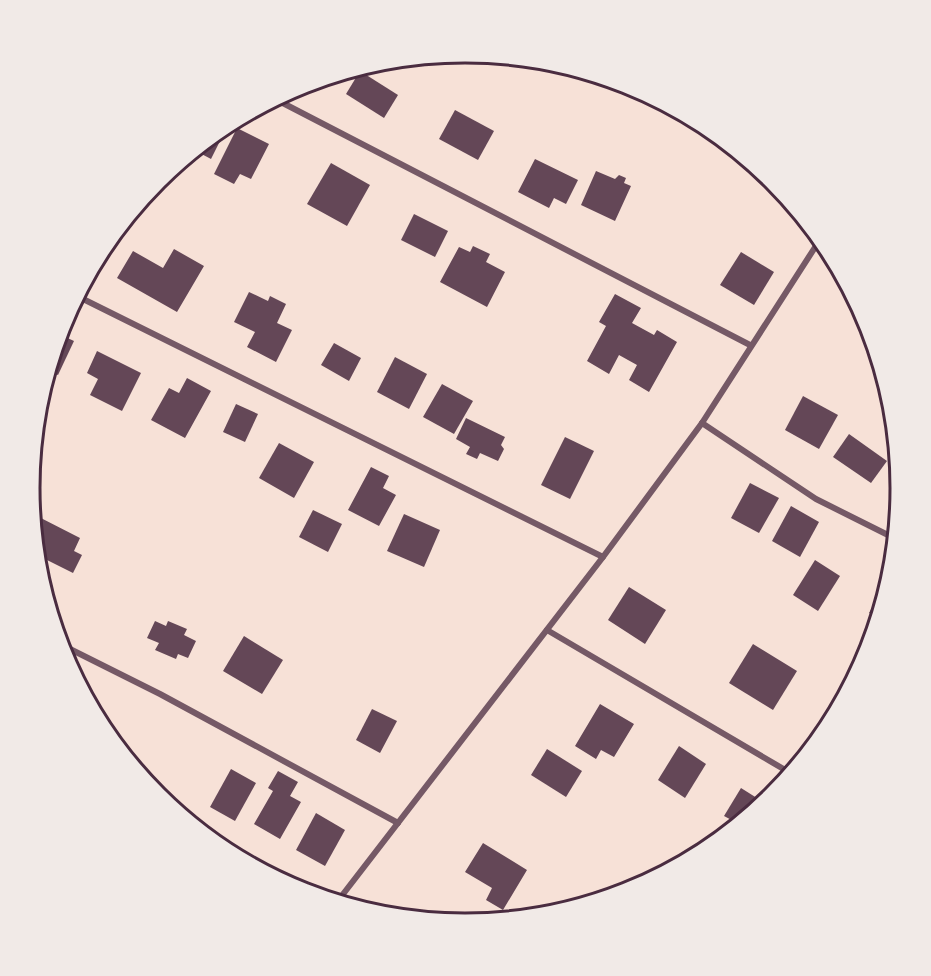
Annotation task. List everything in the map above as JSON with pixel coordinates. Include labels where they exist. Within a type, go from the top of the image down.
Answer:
[{"type":"street","points":[[284,104],[750,345]]},
{"type":"street","points":[[343,895],[603,557],[702,423],[815,247]]},
{"type":"street","points":[[84,300],[603,557]]},
{"type":"street","points":[[702,423],[816,499],[888,534]]},
{"type":"street","points":[[547,630],[784,769]]},
{"type":"street","points":[[73,650],[160,694],[398,823]]},
{"type":"building","points":[[366,75],[398,95],[384,118],[346,94],[356,77]]},
{"type":"building","points":[[455,110],[494,131],[478,160],[439,139]]},
{"type":"building","points":[[239,129],[269,144],[251,179],[240,174],[234,184],[214,174],[236,131]]},
{"type":"building","points":[[220,142],[211,159],[202,154]]},
{"type":"building","points":[[535,159],[578,180],[566,204],[554,198],[549,208],[518,192]]},
{"type":"building","points":[[331,163],[370,185],[347,226],[307,204]]},
{"type":"building","points":[[596,171],[615,179],[619,175],[626,178],[624,183],[631,186],[615,221],[581,205]]},
{"type":"building","points":[[414,214],[448,231],[435,257],[401,240]]},
{"type":"building","points":[[473,246],[490,254],[486,262],[505,272],[487,307],[440,282],[459,247],[470,252]]},
{"type":"building","points":[[174,249],[204,266],[177,312],[117,278],[133,251],[163,268]]},
{"type":"building","points":[[741,252],[774,272],[754,305],[720,285]]},
{"type":"building","points":[[249,292],[268,301],[270,296],[286,304],[277,323],[292,330],[276,362],[247,347],[255,332],[234,322]]},
{"type":"building","points":[[615,294],[641,308],[632,323],[654,335],[657,330],[677,342],[649,392],[629,380],[637,365],[619,355],[609,374],[587,361],[606,326],[599,322]]},
{"type":"building","points":[[68,338],[74,341],[58,375],[56,374]]},
{"type":"building","points":[[334,343],[361,358],[349,381],[321,365]]},
{"type":"building","points":[[97,351],[141,373],[122,411],[90,395],[98,379],[87,373]]},
{"type":"building","points":[[395,357],[427,374],[409,409],[377,392]]},
{"type":"building","points":[[187,378],[211,391],[185,438],[151,420],[169,388],[179,393]]},
{"type":"building","points":[[442,384],[473,401],[454,434],[423,417]]},
{"type":"building","points":[[803,396],[838,415],[819,449],[785,430]]},
{"type":"building","points":[[236,404],[258,414],[245,442],[223,432]]},
{"type":"building","points":[[466,418],[505,437],[501,445],[504,449],[498,461],[480,453],[477,459],[466,454],[470,447],[456,439]]},
{"type":"building","points":[[849,434],[887,461],[871,483],[833,457]]},
{"type":"building","points":[[565,437],[594,451],[570,499],[541,485]]},
{"type":"building","points":[[279,443],[314,462],[294,498],[259,478]]},
{"type":"building","points":[[371,467],[389,476],[383,488],[396,495],[379,526],[348,510]]},
{"type":"building","points":[[750,483],[779,498],[759,533],[731,518]]},
{"type":"building","points":[[791,506],[819,522],[800,557],[772,541]]},
{"type":"building","points":[[313,510],[342,524],[328,552],[299,537]]},
{"type":"building","points":[[404,514],[440,530],[424,567],[387,551]]},
{"type":"building","points":[[41,518],[80,538],[74,551],[82,555],[73,573],[47,560]]},
{"type":"building","points":[[815,560],[840,576],[818,611],[793,595]]},
{"type":"building","points":[[629,587],[666,610],[645,644],[608,620]]},
{"type":"building","points":[[155,621],[166,626],[168,621],[187,629],[184,635],[196,641],[188,658],[178,654],[176,659],[155,650],[159,643],[147,638]]},
{"type":"building","points":[[244,636],[283,660],[262,694],[223,671]]},
{"type":"building","points":[[753,644],[797,671],[773,710],[729,683]]},
{"type":"building","points":[[600,704],[634,724],[614,757],[601,750],[596,759],[575,746]]},
{"type":"building","points":[[372,709],[397,721],[380,753],[356,740]]},
{"type":"building","points":[[679,746],[706,764],[685,798],[658,780]]},
{"type":"building","points":[[547,749],[582,771],[566,797],[531,775]]},
{"type":"building","points":[[231,769],[256,783],[235,821],[210,807]]},
{"type":"building","points":[[278,771],[298,782],[290,796],[301,802],[280,839],[254,824],[273,791],[268,788]]},
{"type":"building","points":[[741,788],[757,798],[731,820],[724,816]]},
{"type":"building","points":[[316,813],[345,830],[325,866],[296,850]]},
{"type":"building","points":[[483,843],[527,870],[503,910],[486,900],[492,888],[465,872]]}]
